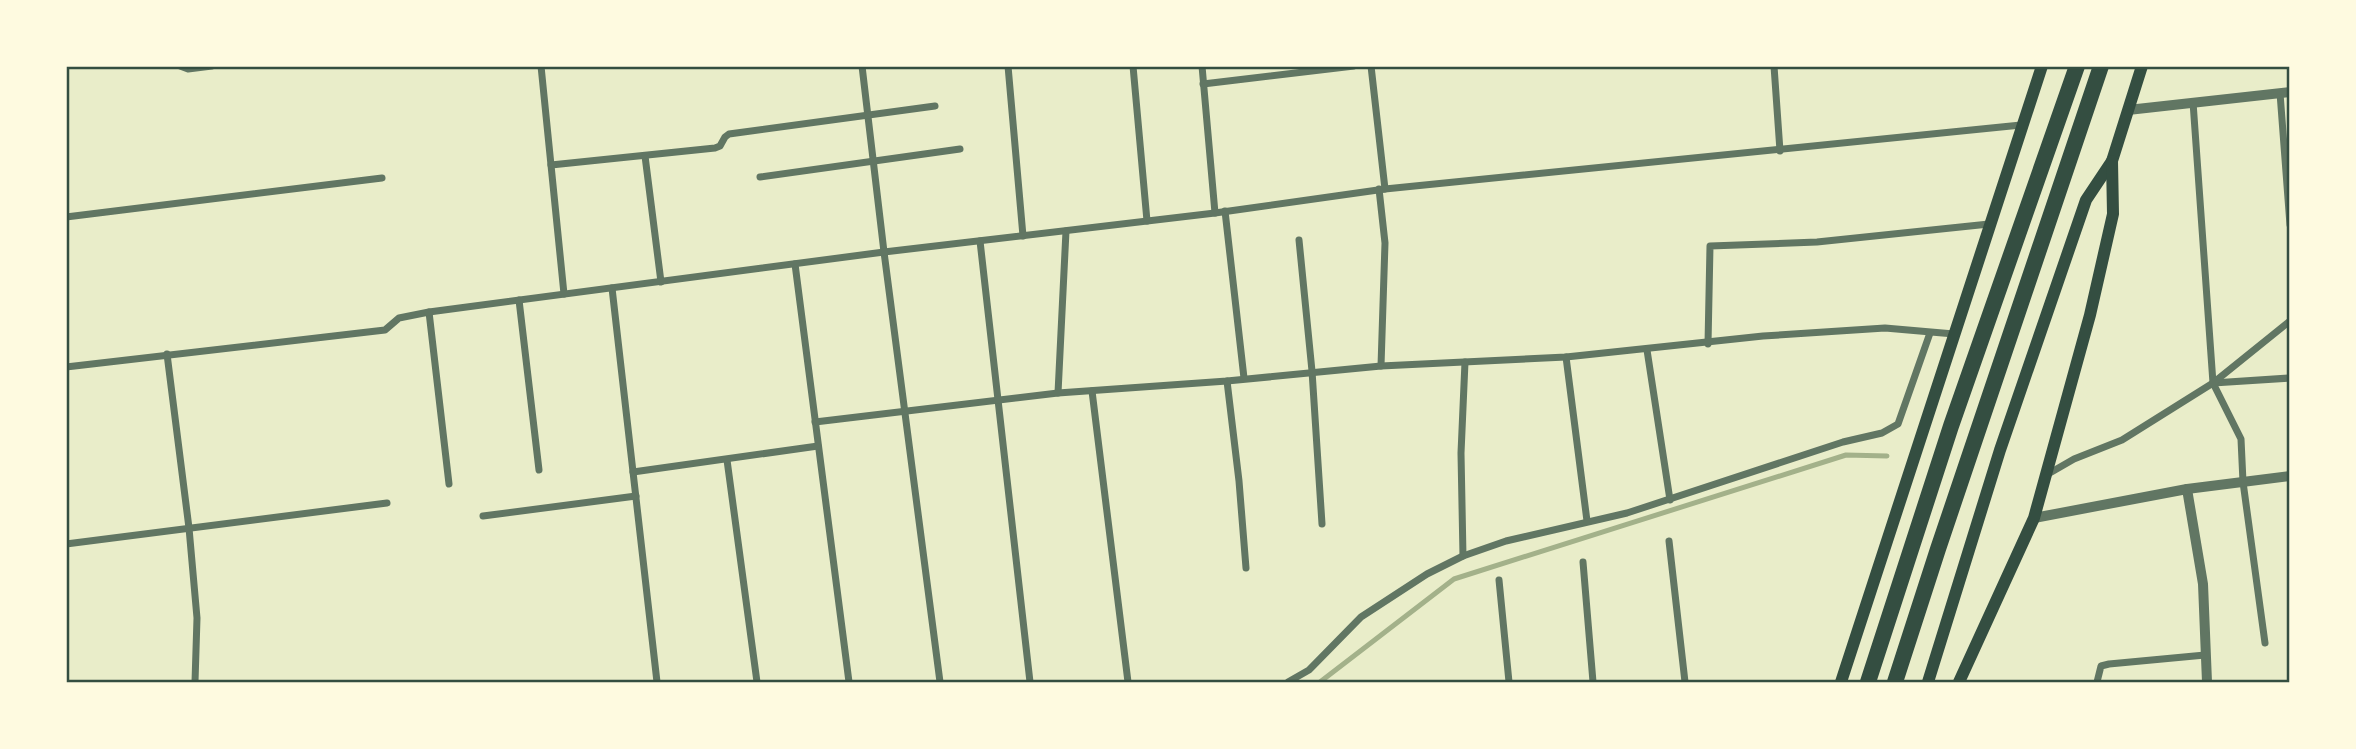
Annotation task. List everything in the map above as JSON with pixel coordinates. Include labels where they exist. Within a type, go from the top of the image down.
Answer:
[{"type":"highway","points":[[1868,682],[1951,426],[2077,66]]},
{"type":"highway","points":[[1895,682],[2101,66]]},
{"type":"main road","points":[[1841,682],[2042,66]]},
{"type":"main road","points":[[1928,682],[2000,450],[2086,200],[2112,161],[2142,66]]},
{"type":"main road","points":[[1959,682],[2034,518],[2090,314],[2113,214],[2112,161]]},
{"type":"street","points":[[180,66],[188,69],[212,66]]},
{"type":"street","points":[[541,66],[564,294]]},
{"type":"street","points":[[862,66],[940,682]]},
{"type":"street","points":[[1008,66],[1023,236]]},
{"type":"street","points":[[1133,66],[1147,221]]},
{"type":"street","points":[[1202,66],[1215,213]]},
{"type":"street","points":[[1203,84],[1354,66]]},
{"type":"street","points":[[1371,66],[1385,243],[1381,366]]},
{"type":"street","points":[[1774,66],[1780,151]]},
{"type":"street","points":[[2128,110],[2285,92],[2290,225]]},
{"type":"street","points":[[2193,102],[2213,383],[2241,439],[2243,482],[2265,643]]},
{"type":"street","points":[[551,165],[715,148],[720,146],[729,134],[935,106]]},
{"type":"street","points":[[66,367],[385,330],[399,318],[429,312],[884,252],[1215,213],[1382,189],[2021,125]]},
{"type":"street","points":[[760,177],[960,149]]},
{"type":"street","points":[[645,156],[661,282]]},
{"type":"street","points":[[66,217],[382,178]]},
{"type":"street","points":[[1225,211],[1244,378]]},
{"type":"street","points":[[1708,344],[1710,246],[1817,242],[1989,224]]},
{"type":"street","points":[[1058,393],[1066,231]]},
{"type":"street","points":[[1300,240],[1322,524]]},
{"type":"street","points":[[980,241],[1030,682]]},
{"type":"street","points":[[794,264],[849,682]]},
{"type":"street","points":[[612,288],[657,682]]},
{"type":"street","points":[[519,300],[539,470]]},
{"type":"street","points":[[429,312],[449,484]]},
{"type":"street","points":[[2044,476],[2074,459],[2122,440],[2213,383],[2290,321]]},
{"type":"street","points":[[815,422],[1058,393],[1227,381],[1381,366],[1566,357],[1708,344],[1763,336],[1885,328],[1955,334]]},
{"type":"street","points":[[1288,682],[1309,670],[1361,617],[1427,574],[1464,556],[1506,541],[1627,513],[1843,442],[1882,433],[1898,424],[1930,333]]},
{"type":"street","points":[[1647,350],[1670,500]]},
{"type":"street","points":[[167,354],[189,528],[197,618],[195,682]]},
{"type":"street","points":[[1566,357],[1587,521]]},
{"type":"street","points":[[1464,556],[1460,509],[1465,362]]},
{"type":"street","points":[[2213,383],[2290,378]]},
{"type":"street","points":[[1227,381],[1240,481],[1246,568]]},
{"type":"street","points":[[1092,391],[1128,682]]},
{"type":"street","points":[[634,472],[818,446]]},
{"type":"street","points":[[727,460],[757,682]]},
{"type":"street","points":[[2034,518],[2187,489],[2290,476]]},
{"type":"street","points":[[2187,489],[2203,584],[2207,682]]},
{"type":"street","points":[[482,516],[636,496]]},
{"type":"street","points":[[66,544],[387,503]]},
{"type":"street","points":[[1670,541],[1685,682]]},
{"type":"street","points":[[1583,562],[1594,682]]},
{"type":"street","points":[[1499,580],[1509,682]]},
{"type":"street","points":[[2097,682],[2101,666],[2109,664],[2205,655]]},
{"type":"waterway","points":[[1320,682],[1454,579],[1846,455],[1887,456]]}]
